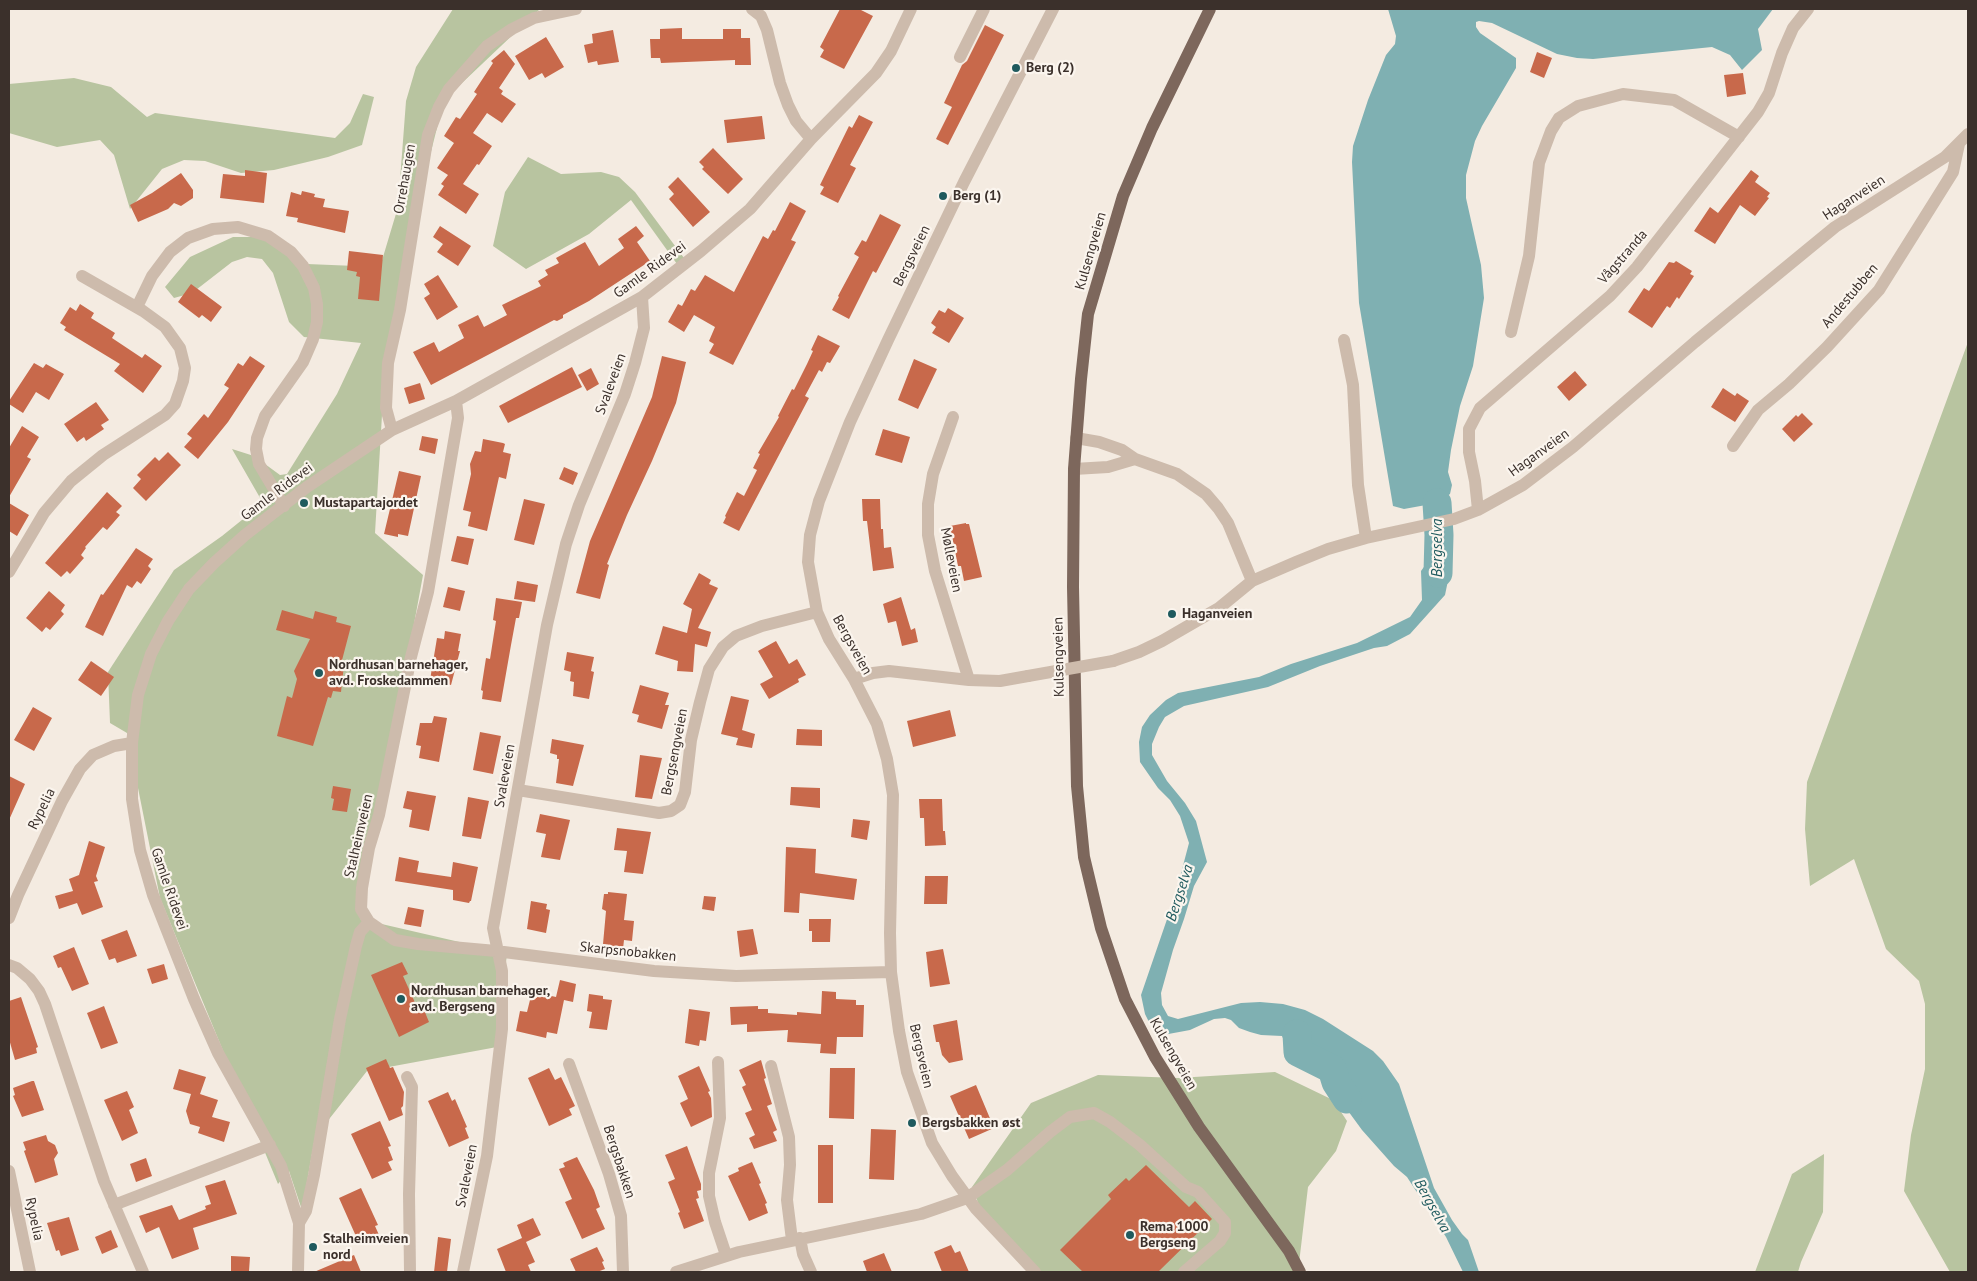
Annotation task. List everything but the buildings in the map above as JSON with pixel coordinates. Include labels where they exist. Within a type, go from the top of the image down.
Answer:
[{"type":"main road","name":"Kulsengveien","points":[[1210,9],[1152,128],[1123,196],[1088,314],[1074,469],[1073,587],[1077,786],[1084,857],[1101,928],[1125,999],[1155,1056],[1199,1127],[1284,1244],[1300,1272]]},
{"type":"street","name":"Orrehaugen","points":[[392,430],[386,408],[388,363],[400,310],[428,136],[439,107],[449,89],[487,46],[512,29],[534,18],[576,9]]},
{"type":"street","name":"Gamle Ridevei","points":[[299,1223],[281,1166],[218,1053],[194,999],[153,895],[140,850],[132,799],[132,742],[138,695],[151,654],[168,621],[189,589],[245,535],[315,482],[392,430],[456,402],[642,298],[701,251],[750,208],[811,138],[876,72],[891,51],[911,9]]},
{"type":"street","points":[[960,57],[984,9]]},
{"type":"street","name":"Bergsveien","points":[[1035,1272],[967,1198],[952,1176],[932,1143],[907,1072],[891,972],[893,795],[887,759],[877,724],[854,679],[828,639],[817,612],[808,562],[810,535],[819,501],[850,422],[964,182],[1053,9]]},
{"type":"street","name":"Vågstranda","points":[[1478,510],[1469,452],[1469,429],[1480,408],[1610,296],[1637,267],[1758,112],[1769,93],[1782,53],[1793,28],[1808,9]]},
{"type":"street","points":[[756,10],[767,30],[780,83],[788,105],[796,121],[811,138]]},
{"type":"street","points":[[1512,332],[1529,256],[1539,163],[1551,131],[1560,118],[1578,106],[1623,94],[1674,100],[1739,137]]},
{"type":"street","name":"Haganveien","points":[[854,679],[873,673],[889,671],[969,680],[1000,681],[1113,661],[1162,641],[1218,608],[1252,581],[1328,549],[1366,538],[1454,519],[1478,510],[1523,484],[1574,447],[1695,342],[1835,227],[1929,168],[1945,157],[1964,139]]},
{"type":"street","name":"Andestubben","points":[[1733,446],[1758,410],[1789,384],[1827,347],[1879,290],[1953,172],[1964,139]]},
{"type":"street","points":[[137,307],[152,276],[170,252],[188,238],[213,229],[238,227],[268,236],[291,252],[300,262],[314,288],[317,304],[317,322],[313,339],[303,362],[265,416],[258,431],[256,443],[259,464],[284,506]]},
{"type":"street","points":[[9,572],[44,513],[71,481],[103,455],[165,415],[177,399],[184,374],[180,348],[165,327],[137,307],[82,276]]},
{"type":"street","name":"Svaleveien","points":[[463,1272],[486,1156],[502,1029],[502,970],[496,951],[493,928],[547,625],[566,544],[579,505],[636,363],[644,328],[642,298]]},
{"type":"street","points":[[1344,340],[1352,386],[1358,485],[1366,538]]},
{"type":"street","name":"Stalheimveien","points":[[369,922],[361,909],[362,888],[411,657],[428,592],[458,418],[456,402]]},
{"type":"street","name":"Mølleveien","points":[[953,417],[933,474],[928,504],[928,535],[935,571],[969,680]]},
{"type":"street","points":[[1076,438],[1099,442],[1122,450],[1135,459],[1177,474],[1206,494],[1228,523],[1252,581]]},
{"type":"street","points":[[1074,469],[1108,468],[1135,459]]},
{"type":"street","name":"Bergsengveien","points":[[518,790],[659,813],[671,811],[680,805],[685,792],[691,740],[700,702],[709,669],[723,647],[736,636],[762,626],[817,612]]},
{"type":"street","name":"Rypelia","points":[[9,918],[62,801],[80,768],[93,756],[114,746],[132,742]]},
{"type":"street","points":[[298,1272],[299,1223],[306,1211],[314,1174],[340,1019],[360,932],[369,922]]},
{"type":"street","name":"Skarpsnobakken","points":[[369,922],[394,940],[654,971],[736,976],[891,972]]},
{"type":"street","points":[[9,965],[17,968],[30,979],[39,991],[45,1004],[104,1181],[143,1272]]},
{"type":"street","points":[[718,1062],[720,1118],[709,1173],[709,1196],[726,1256]]},
{"type":"street","name":"Bergsbakken","points":[[569,1064],[609,1174],[621,1216],[623,1272]]},
{"type":"street","points":[[771,1066],[788,1137],[790,1165],[787,1200],[796,1239],[810,1272]]},
{"type":"street","points":[[407,1077],[412,1087],[409,1194],[410,1272]]},
{"type":"street","points":[[676,1272],[726,1256],[796,1239],[921,1214],[967,1198],[1007,1170],[1070,1117],[1094,1113],[1110,1122],[1140,1145],[1186,1187],[1198,1192],[1225,1222],[1225,1233],[1220,1241],[1184,1272]]},
{"type":"street","points":[[114,1205],[270,1145]]},
{"type":"street","name":"Rypelia","points":[[9,1171],[30,1272]]},
{"type":"green space","points":[[453,9],[558,9],[539,10],[444,100],[409,239],[384,381],[375,533],[423,575],[360,919],[507,953],[497,1047],[367,1071],[315,1137],[302,1210],[289,1171],[278,1184],[160,898],[127,733],[110,723],[108,672],[174,570],[222,536],[263,503],[232,449],[254,456],[280,475],[287,474],[337,394],[361,343],[304,337],[289,322],[273,273],[262,259],[247,257],[232,262],[192,293],[174,298],[165,287],[190,257],[233,237],[277,237],[307,264],[380,267],[398,207],[406,101],[416,67]]},
{"type":"green space","points":[[74,78],[111,87],[147,117],[155,113],[335,138],[350,123],[363,94],[374,97],[362,145],[328,157],[274,170],[241,173],[205,161],[184,160],[162,169],[130,209],[114,155],[100,140],[57,147],[9,133],[9,84]]},
{"type":"green space","points":[[528,157],[561,174],[601,172],[619,177],[635,192],[684,258],[677,264],[631,200],[589,234],[526,269],[493,246],[505,192]]},
{"type":"green space","points":[[1968,342],[1968,1272],[1950,1272],[1904,1191],[1911,1135],[1925,1069],[1925,1004],[1919,981],[1886,949],[1854,859],[1810,886],[1805,829],[1807,782]]},
{"type":"green space","points":[[1275,1072],[1333,1100],[1347,1121],[1336,1151],[1308,1187],[1298,1272],[1032,1272],[985,1221],[972,1187],[1031,1103],[1098,1075],[1178,1078]]},
{"type":"green space","points":[[1824,1154],[1823,1212],[1798,1272],[1755,1272],[1792,1174]]},
{"type":"water","points":[[1388,9],[1773,9],[1758,29],[1762,50],[1742,70],[1730,55],[1712,47],[1593,59],[1577,58],[1557,54],[1492,23],[1476,22],[1476,27],[1480,33],[1516,58],[1516,68],[1475,141],[1466,175],[1466,198],[1481,265],[1484,298],[1473,366],[1460,406],[1451,450],[1448,472],[1452,485],[1450,494],[1437,503],[1404,509],[1393,506],[1359,303],[1352,162],[1353,146],[1368,100],[1386,55],[1395,44],[1396,36]]},
{"type":"water","points":[[1444,534],[1451,566],[1445,595],[1410,634],[1387,646],[1374,648],[1320,666],[1268,687],[1184,706],[1165,717],[1152,744],[1152,755],[1167,781],[1185,803],[1196,821],[1207,862],[1194,886],[1161,993],[1162,1005],[1168,1016],[1178,1019],[1241,1003],[1283,1004],[1305,1010],[1323,1019],[1373,1051],[1383,1061],[1399,1084],[1434,1188],[1452,1220],[1468,1240],[1479,1272],[1463,1272],[1446,1237],[1407,1177],[1394,1166],[1362,1130],[1330,1090],[1329,1068],[1322,1062],[1306,1060],[1289,1051],[1282,1036],[1261,1035],[1250,1032],[1239,1028],[1231,1020],[1225,1018],[1214,1019],[1190,1030],[1163,1035],[1151,1026],[1145,1014],[1141,995],[1175,896],[1189,843],[1180,816],[1140,762],[1139,742],[1142,727],[1150,715],[1166,700],[1178,693],[1259,677],[1291,664],[1357,643],[1410,617],[1422,600],[1421,571],[1432,556],[1434,536]]},
{"type":"waterway","name":"Bergselva","points":[[1437,503],[1439,535],[1438,573]]},
{"type":"waterway","points":[[1297,1034],[1298,1052],[1332,1069],[1336,1082],[1347,1099]]},
{"type":"place","name":"Berg (2)","points":[[1016,68]]},
{"type":"place","name":"Berg (1)","points":[[943,196]]},
{"type":"place","name":"Mustapartajordet","points":[[304,503]]},
{"type":"place","name":"Haganveien","points":[[1172,614]]},
{"type":"place","name":"Nordhusan barnehager, avd. Froskedammen","points":[[319,673]]},
{"type":"place","name":"Nordhusan barnehager, avd. Bergseng","points":[[401,999]]},
{"type":"place","name":"Bergsbakken øst","points":[[912,1123]]},
{"type":"place","name":"Rema 1000 Bergseng","points":[[1130,1235]]},
{"type":"place","name":"Stalheimveien nord","points":[[313,1247]]}]
